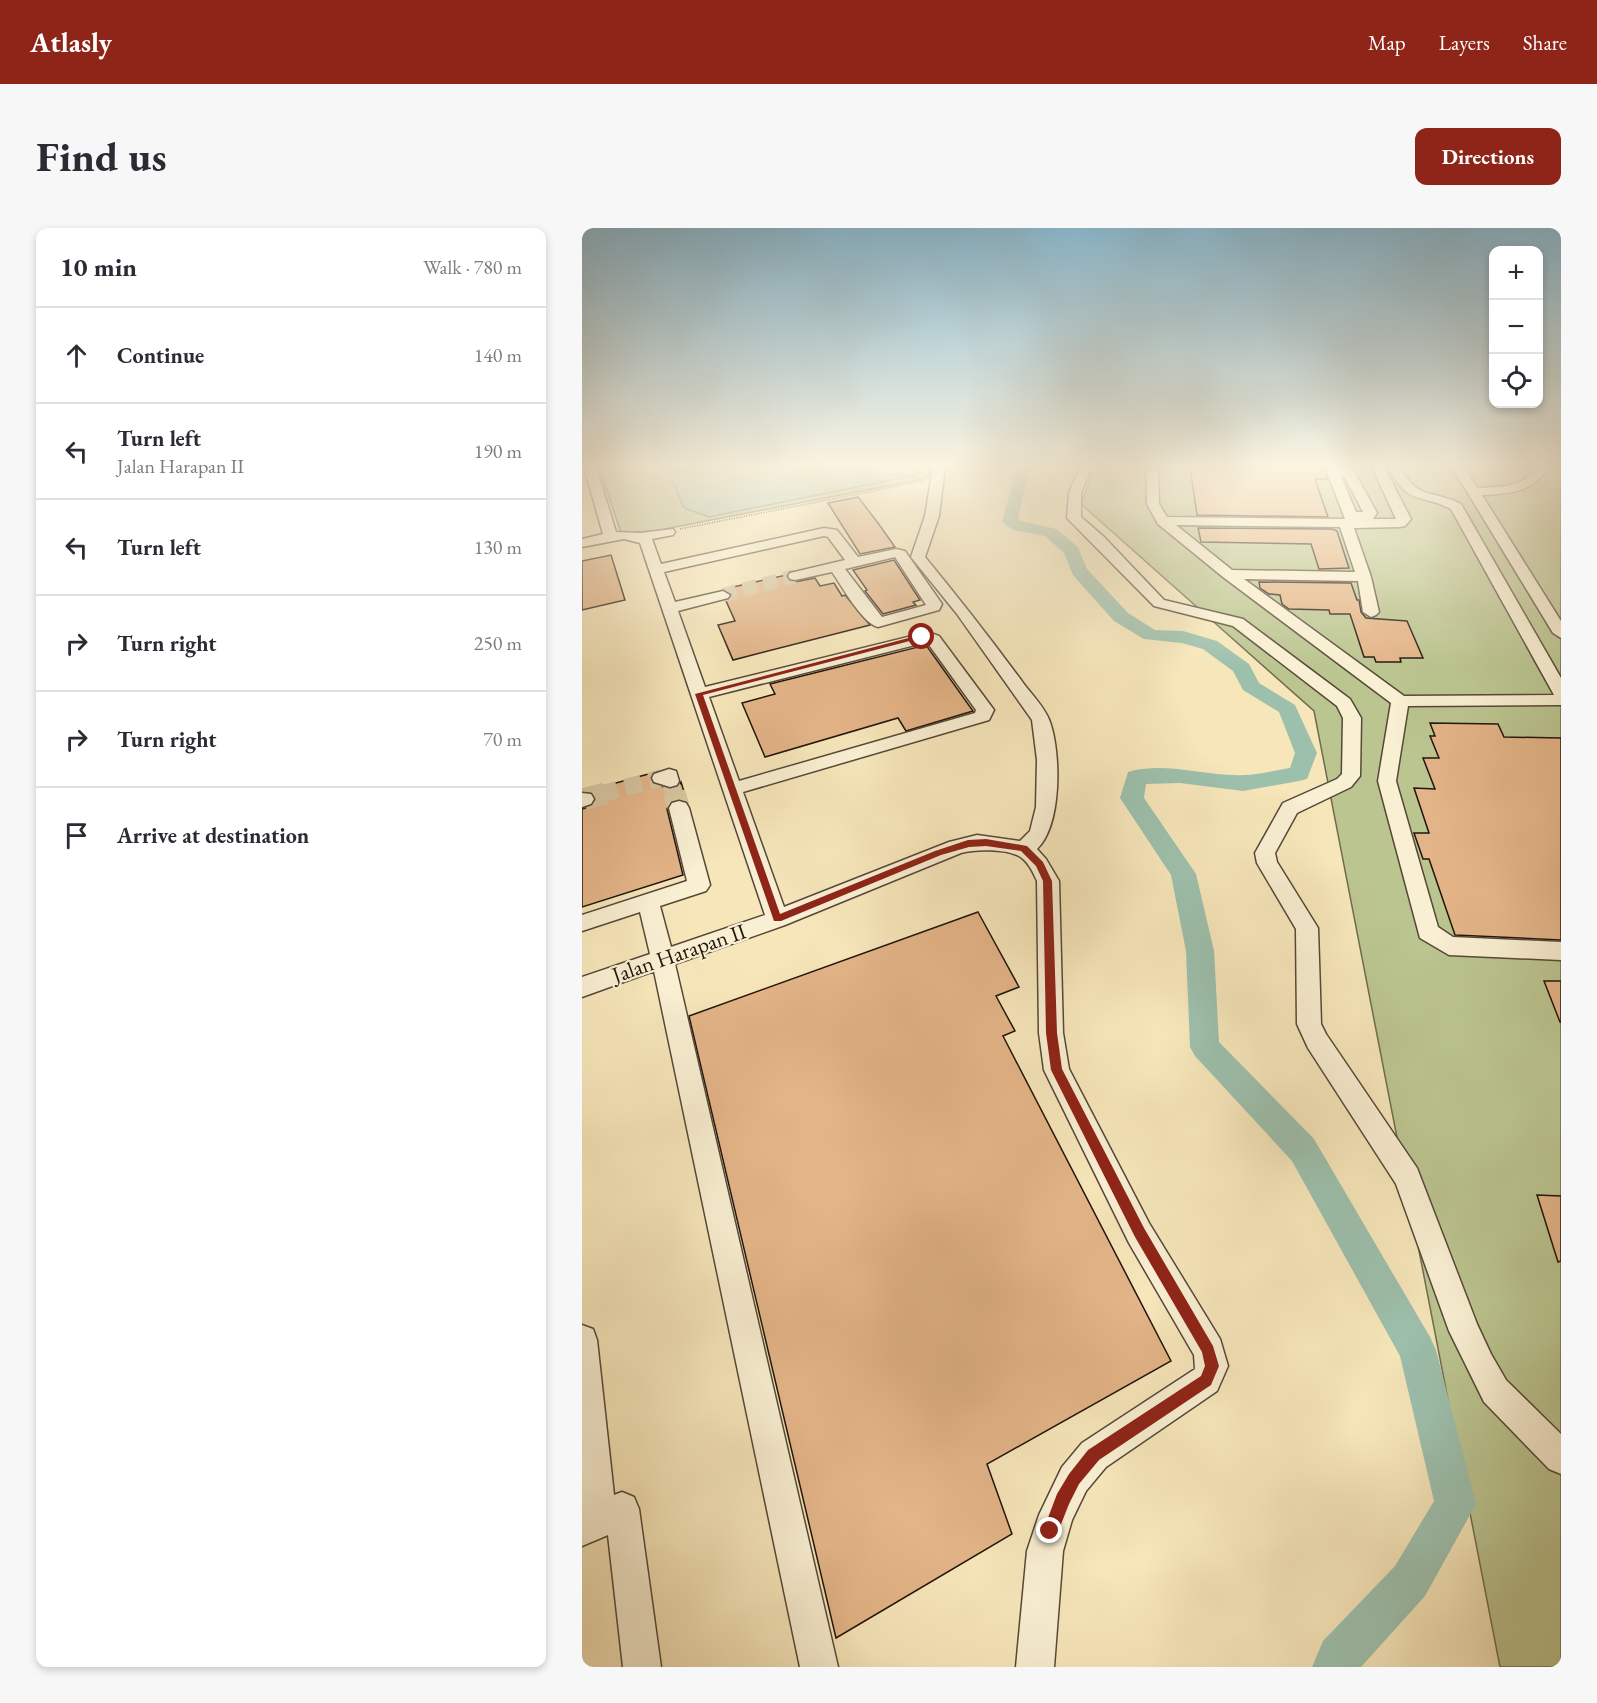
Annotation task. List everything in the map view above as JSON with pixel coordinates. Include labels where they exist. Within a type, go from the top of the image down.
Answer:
[{"type":"street","points":[[582,543],[611,537],[641,537],[656,534]]},
{"type":"street","points":[[656,569],[814,534]]},
{"type":"street","points":[[833,534],[854,562]]},
{"type":"street","points":[[928,534],[918,557],[919,561],[962,611],[1038,713],[1046,741],[1042,825],[1039,834],[1024,849],[1039,864],[1048,881],[1051,1033],[1057,1070],[1139,1233],[1209,1350],[1212,1366],[1206,1380],[1094,1455],[1074,1479],[1056,1515],[1045,1551],[1035,1667]]},
{"type":"street","points":[[1092,534],[1155,600],[1168,608],[1238,622],[1344,703],[1349,710],[1353,718],[1351,776],[1344,783],[1290,808],[1265,853],[1267,863],[1305,923],[1308,934],[1309,1024],[1324,1054],[1407,1177],[1464,1331],[1479,1365],[1496,1391],[1561,1457]]},
{"type":"street","points":[[1179,534],[1228,574],[1400,701],[1561,700]]},
{"type":"street","points":[[1353,534],[1371,612]]},
{"type":"street","points":[[1471,534],[1561,693]]},
{"type":"street","points":[[1504,534],[1561,633]]},
{"type":"street","points":[[1508,534],[1561,614]]},
{"type":"street","points":[[641,537],[646,541],[670,608],[777,919]]},
{"type":"street","points":[[795,576],[854,562],[900,554],[934,607],[878,622],[865,608],[836,567]]},
{"type":"street","points":[[1228,574],[1364,577]]},
{"type":"street","points":[[670,608],[723,595]]},
{"type":"street","points":[[699,694],[928,637],[933,639],[985,710],[983,716],[732,789]]},
{"type":"street","points":[[1400,701],[1386,781],[1428,932],[1449,946],[1561,951]]},
{"type":"street","points":[[582,923],[699,885],[679,808]]},
{"type":"street","name":"Jalan Harapan II","points":[[582,987],[777,919],[968,843],[986,843],[1024,849]]},
{"type":"street","points":[[648,902],[663,959],[819,1667]]},
{"type":"street","points":[[582,1340],[590,1525],[622,1509],[642,1667]]},
{"type":"green space","points":[[1115,534],[1561,534],[1561,1667],[1500,1667],[1314,711]]},
{"type":"building","points":[[848,534],[886,534],[895,547],[860,554]]},
{"type":"building","points":[[1199,534],[1338,534],[1349,568],[1319,569],[1311,544],[1201,542]]},
{"type":"building","points":[[611,555],[625,600],[582,610],[582,561]]},
{"type":"building","points":[[894,560],[920,600],[913,602],[916,605],[883,614],[865,591],[867,590],[853,570]]},
{"type":"building","points":[[786,575],[788,580],[795,582],[815,578],[820,586],[834,583],[842,596],[845,595],[870,625],[733,660],[718,625],[735,621],[726,601],[732,594],[724,589]]},
{"type":"building","points":[[1259,582],[1351,583],[1357,600],[1359,600],[1361,612],[1366,618],[1407,621],[1423,658],[1400,658],[1401,662],[1376,662],[1374,657],[1364,657],[1350,614],[1330,614],[1329,610],[1289,609],[1282,604],[1280,595],[1269,594],[1260,588]]},
{"type":"building","points":[[926,645],[973,711],[906,731],[898,718],[765,757],[742,703],[775,694],[770,684]]},
{"type":"building","points":[[1430,723],[1498,724],[1504,737],[1561,738],[1561,940],[1455,935],[1429,859],[1423,859],[1414,833],[1429,833],[1414,788],[1435,789],[1423,758],[1439,758],[1430,736],[1435,736]]},
{"type":"building","points":[[652,773],[650,777],[652,783],[669,789],[678,787],[681,782],[687,801],[680,799],[671,801],[667,809],[683,875],[582,907],[582,809],[592,806],[596,800],[593,793],[587,791]]},
{"type":"building","points":[[978,912],[1019,987],[996,996],[1015,1031],[1003,1036],[1171,1361],[987,1464],[1012,1534],[836,1638],[689,1016]]},
{"type":"building","points":[[1544,981],[1561,981],[1561,1022],[1560,1022]]},
{"type":"building","points":[[1537,1195],[1561,1196],[1561,1261],[1558,1262]]},
{"type":"waterway","points":[[1052,534],[1072,551],[1079,571],[1121,617],[1151,635],[1183,637],[1210,645],[1242,668],[1250,686],[1288,709],[1306,753],[1299,774],[1243,783],[1180,776],[1136,777],[1132,798],[1183,874],[1200,951],[1205,1047],[1303,1150],[1417,1350],[1455,1504],[1410,1581],[1339,1657],[1335,1667]]},
{"type":"tunnel","points":[[723,595],[795,576]]},
{"type":"tunnel","points":[[601,794],[661,778]]},
{"type":"tunnel","points":[[670,781],[674,794]]},
{"type":"tunnel","points":[[584,799],[607,793]]},
{"type":"tunnel","points":[[674,793],[679,808]]},
{"type":"route","points":[[922,637],[699,694],[777,919],[968,843],[1008,845],[1024,849],[1039,864],[1048,881],[1051,1033],[1057,1070],[1139,1233],[1209,1350],[1212,1366],[1206,1380],[1185,1396],[1094,1455],[1074,1479],[1050,1531]]}]
